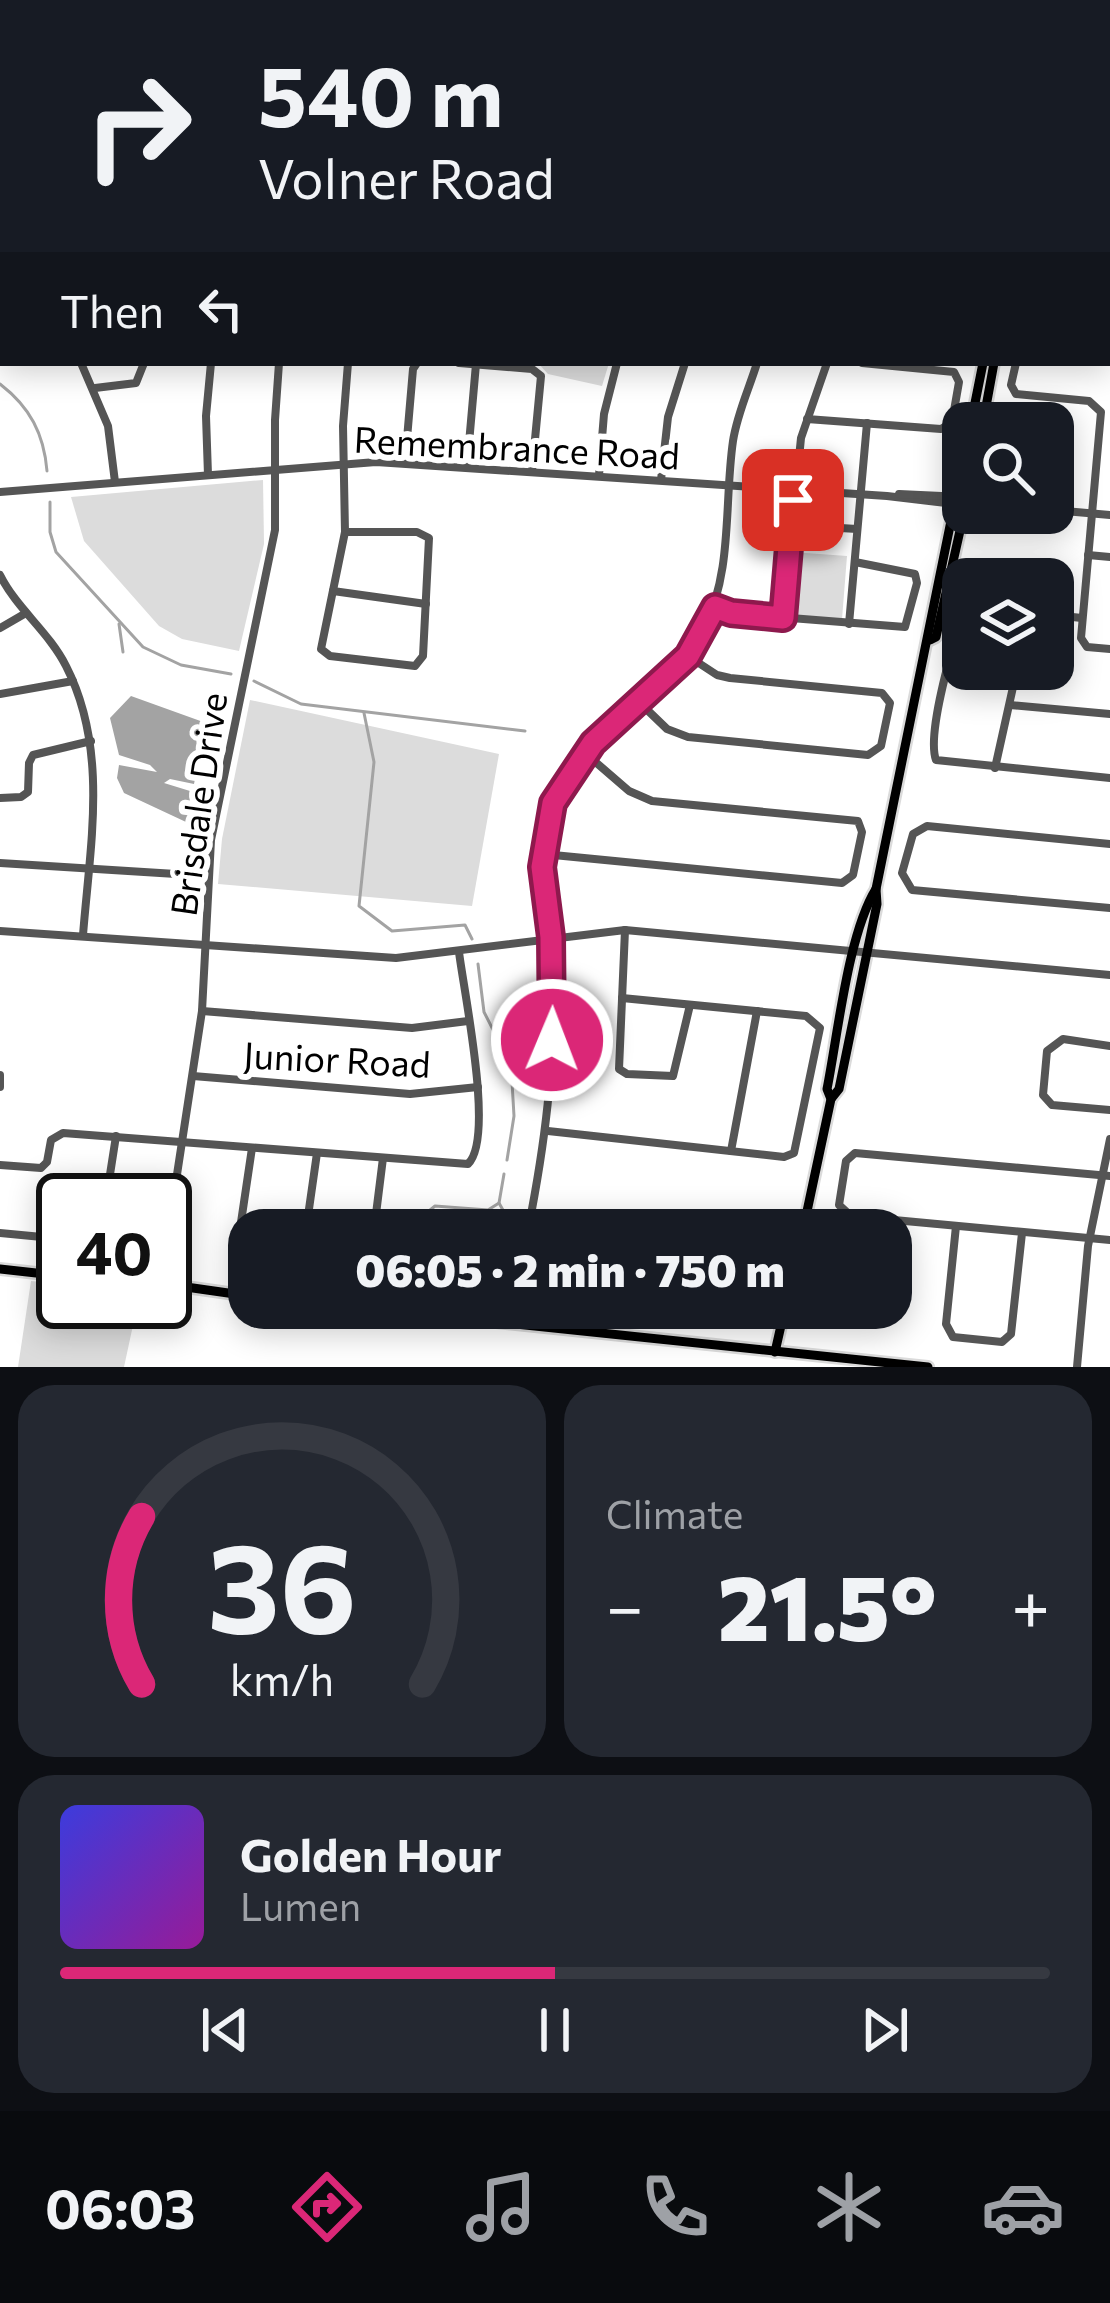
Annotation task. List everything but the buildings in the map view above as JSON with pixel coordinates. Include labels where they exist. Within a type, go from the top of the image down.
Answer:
[{"type":"main road","points":[[978,402],[983,366]]},
{"type":"main road","points":[[981,402],[993,366]]},
{"type":"main road","points":[[807,1209],[831,1099],[838,1089],[866,905],[876,889],[930,640],[927,632],[952,534]]},
{"type":"main road","points":[[0,1269],[36,1273]]},
{"type":"main road","points":[[192,1288],[228,1293]]},
{"type":"main road","points":[[549,1329],[774,1358],[928,1367]]},
{"type":"street","points":[[83,366],[108,425],[115,482]]},
{"type":"street","points":[[95,388],[136,383],[143,366]]},
{"type":"street","points":[[208,475],[211,366]]},
{"type":"street","name":"Brisdale Drive","points":[[179,1173],[202,1012],[215,817],[275,530],[279,366]]},
{"type":"street","points":[[345,532],[427,535],[423,656],[418,665],[330,656],[321,644],[345,532],[348,366]]},
{"type":"street","points":[[405,462],[415,366]]},
{"type":"street","points":[[467,466],[476,366]]},
{"type":"street","points":[[498,366],[532,369],[541,376],[532,471]]},
{"type":"street","points":[[598,476],[604,414],[616,366]]},
{"type":"street","points":[[661,480],[668,416],[684,366]]},
{"type":"street","points":[[532,1209],[548,1131],[551,937],[543,854],[553,803],[585,753],[688,656],[715,607],[733,440],[756,366]]},
{"type":"street","points":[[783,618],[794,489],[807,419],[825,366]]},
{"type":"street","points":[[807,419],[948,427],[959,382],[948,370],[899,366]]},
{"type":"street","points":[[1015,366],[1013,392],[1094,403],[1101,412],[1104,438],[1092,513],[1082,644],[1110,649]]},
{"type":"street","points":[[849,624],[867,423]]},
{"type":"street","name":"Remembrance Road","points":[[0,492],[405,462],[887,496],[914,492],[942,499]]},
{"type":"street","points":[[1074,512],[1110,514]]},
{"type":"street","points":[[791,524],[857,530]]},
{"type":"street","points":[[1088,555],[1110,557]]},
{"type":"street","points":[[715,607],[731,613],[902,629],[909,622],[917,584],[913,572],[855,562]]},
{"type":"street","points":[[0,575],[56,649],[73,681],[92,741],[94,790],[83,934]]},
{"type":"street","points":[[332,591],[426,604]]},
{"type":"street","points":[[0,628],[26,613]]},
{"type":"street","points":[[1074,617],[1082,618]]},
{"type":"street","points":[[639,702],[667,729],[688,737],[868,755],[881,746],[890,703],[882,693],[730,679],[688,656]]},
{"type":"street","points":[[0,694],[73,681]]},
{"type":"street","points":[[944,690],[932,750],[936,760],[1110,778]]},
{"type":"street","points":[[994,768],[1013,690]]},
{"type":"street","points":[[1010,705],[1110,714]]},
{"type":"street","points":[[0,798],[28,792],[33,755],[92,741]]},
{"type":"street","points":[[543,854],[842,883],[853,875],[862,832],[858,821],[652,800],[629,791],[585,753]]},
{"type":"street","points":[[1110,844],[927,826],[913,834],[902,873],[912,890],[1110,908]]},
{"type":"street","points":[[0,863],[208,876]]},
{"type":"street","points":[[625,930],[620,1069],[627,1074],[668,1078],[677,1070],[690,1005]]},
{"type":"street","points":[[0,931],[396,958],[625,930],[1110,975]]},
{"type":"street","points":[[0,1165],[41,1168],[47,1162],[51,1140],[59,1133],[471,1162],[478,1147],[478,1087],[459,952]]},
{"type":"street","points":[[548,1131],[784,1157],[799,1145],[820,1028],[806,1016],[622,998]]},
{"type":"street","points":[[731,1150],[757,1011]]},
{"type":"street","points":[[202,1012],[402,1028],[468,1021]]},
{"type":"street","points":[[1110,1046],[1063,1039],[1052,1046],[1047,1051],[1043,1095],[1052,1105],[1110,1110]]},
{"type":"street","points":[[0,1076],[0,1088]]},
{"type":"street","name":"Junior Road","points":[[193,1076],[425,1095],[478,1087]]},
{"type":"street","points":[[110,1173],[116,1136]]},
{"type":"street","points":[[1077,1367],[1090,1238],[1110,1139]]},
{"type":"street","points":[[243,1209],[252,1148]]},
{"type":"street","points":[[309,1209],[317,1153]]},
{"type":"street","points":[[1106,1176],[862,1153],[850,1155],[839,1205],[843,1213],[1110,1240]]},
{"type":"street","points":[[377,1209],[383,1158]]},
{"type":"street","points":[[956,1226],[949,1331],[953,1337],[1002,1342],[1011,1334],[1022,1233]]},
{"type":"street","points":[[0,1232],[36,1236]]},
{"type":"shaded area","points":[[541,366],[608,366],[602,386],[548,374]]},
{"type":"shaded area","points":[[263,480],[264,544],[239,651],[182,639],[159,626],[84,541],[71,497]]},
{"type":"shaded area","points":[[792,552],[847,556],[842,619],[795,616],[788,607]]},
{"type":"shaded area","points":[[131,696],[206,723],[194,784],[170,779],[164,783],[190,791],[194,797],[186,822],[124,793],[117,778],[119,765],[157,772],[119,755],[110,718]]},
{"type":"shaded area","points":[[250,700],[499,754],[472,906],[218,884],[222,839]]},
{"type":"shaded area","points":[[31,1281],[36,1281],[36,1329],[132,1329],[124,1367],[18,1367]]},
{"type":"waterway","points":[[0,384],[34,422],[47,471]]},
{"type":"waterway","points":[[50,502],[56,552],[143,647],[181,665],[231,674]]},
{"type":"waterway","points":[[119,624],[123,652]]},
{"type":"waterway","points":[[254,681],[301,704],[525,731]]},
{"type":"waterway","points":[[364,713],[374,762],[359,906],[392,931],[465,925],[472,939]]},
{"type":"waterway","points":[[478,964],[484,1012],[511,1065],[514,1116],[507,1160]]},
{"type":"waterway","points":[[502,1209],[499,1203],[504,1174]]},
{"type":"waterway","points":[[490,1209],[499,1203]]},
{"type":"waterway","points":[[431,1209],[475,1209]]},
{"type":"route","points":[[552,1040],[551,937],[542,867],[553,803],[593,743],[688,656],[715,607],[783,618],[793,500]]}]
